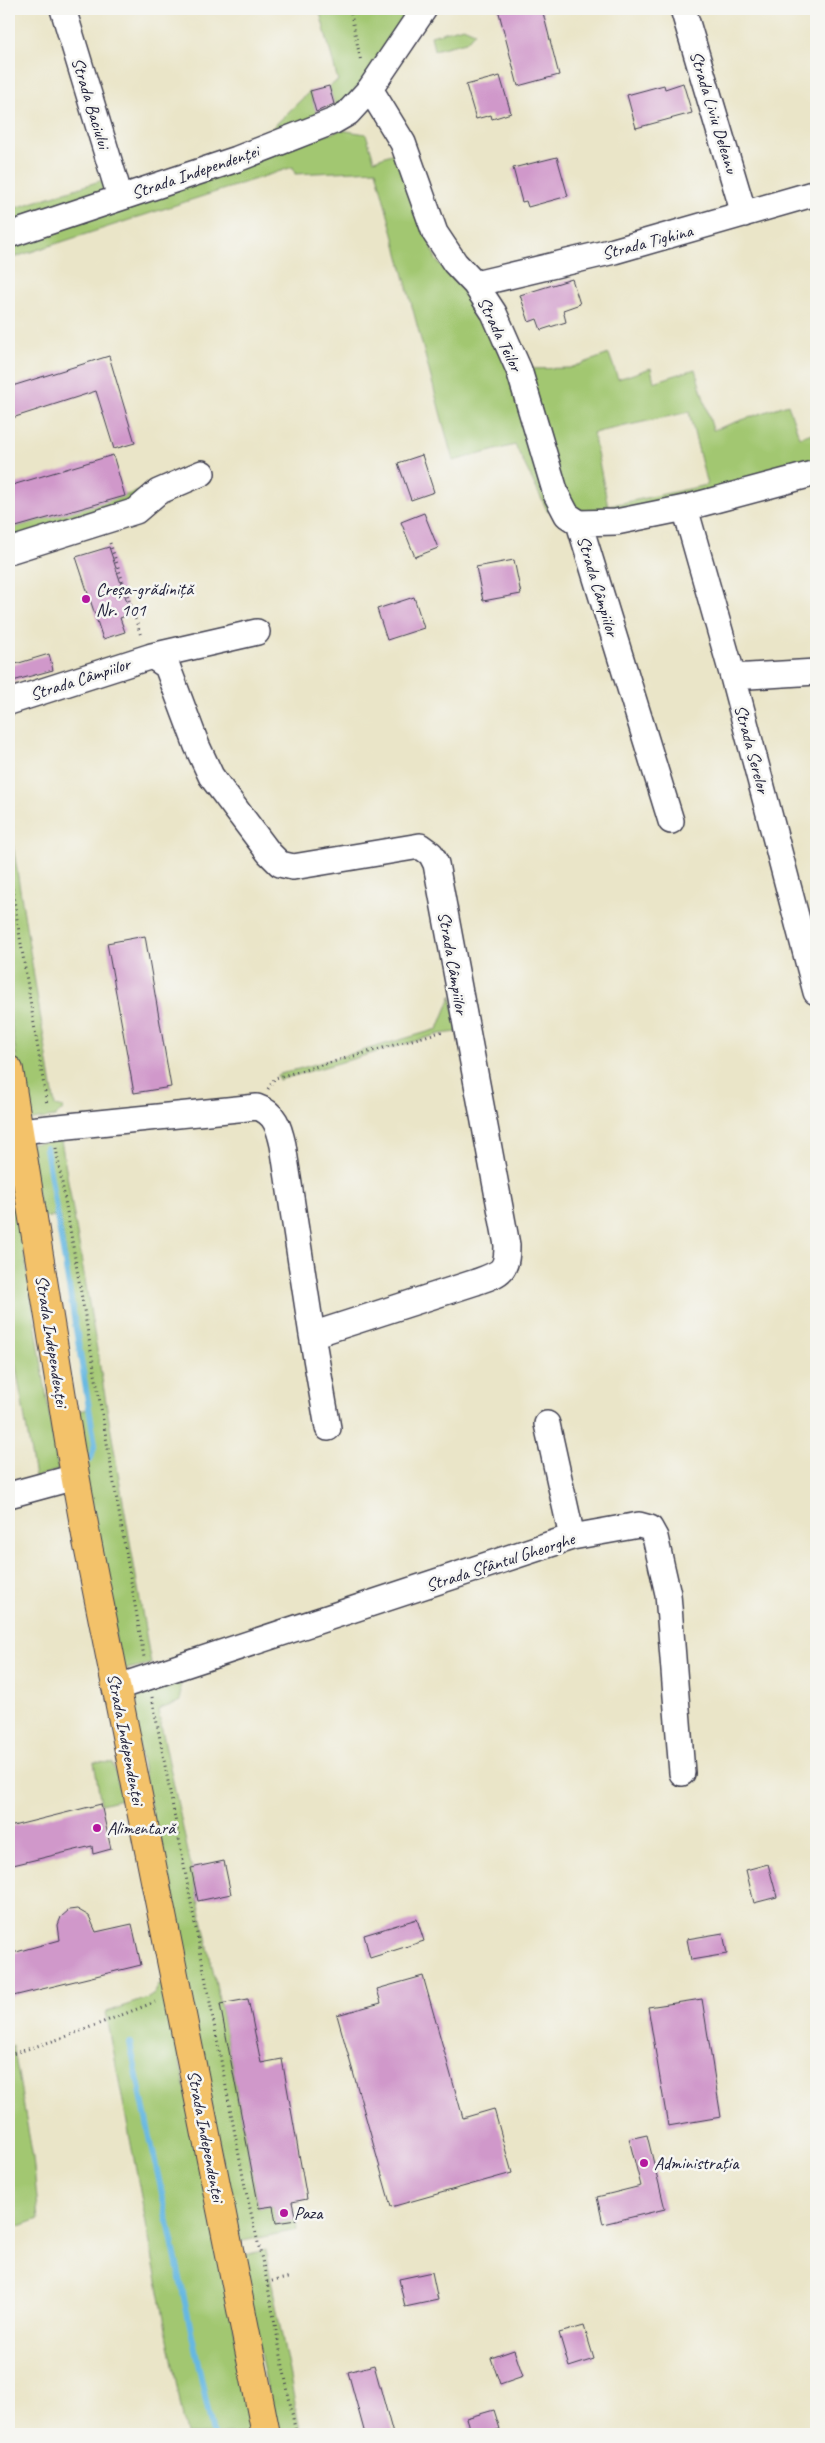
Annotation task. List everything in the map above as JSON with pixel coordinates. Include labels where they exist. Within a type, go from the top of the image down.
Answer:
[{"type":"main road","name":"Strada Independenței","points":[[9,1070],[75,1477],[115,1688],[266,2434]]},
{"type":"street","name":"Strada Baciului","points":[[63,9],[120,198]]},
{"type":"street","points":[[370,89],[424,9]]},
{"type":"street","name":"Strada Liviu Deleanu","points":[[683,9],[744,214]]},
{"type":"street","name":"Strada Independenței","points":[[9,235],[237,160],[334,121],[348,113],[370,89]]},
{"type":"street","name":"Strada Teilor","points":[[370,89],[402,143],[435,233],[455,263],[475,284],[494,313],[519,370],[556,494],[567,515],[579,523]]},
{"type":"street","name":"Strada Tighina","points":[[475,284],[614,252],[816,193]]},
{"type":"street","points":[[9,550],[136,511],[158,492],[202,473]]},
{"type":"street","points":[[579,523],[616,522],[685,508],[816,473]]},
{"type":"street","name":"Strada Serelor","points":[[685,508],[815,980]]},
{"type":"street","name":"Strada Câmpiilor","points":[[579,523],[670,821]]},
{"type":"street","name":"Strada Câmpiilor","points":[[9,702],[152,656],[257,632]]},
{"type":"street","name":"Strada Câmpiilor","points":[[152,656],[167,666],[190,731],[211,776],[269,853],[280,864],[293,866],[420,846],[431,854],[436,864],[507,1244],[507,1263],[499,1274],[312,1335]]},
{"type":"street","points":[[733,677],[816,672]]},
{"type":"street","points":[[19,1132],[256,1107],[267,1110],[280,1129],[328,1428]]},
{"type":"street","points":[[547,1424],[572,1537]]},
{"type":"street","points":[[9,1495],[75,1477]]},
{"type":"street","name":"Strada Sfântul Gheorghe","points":[[115,1688],[572,1537],[639,1525],[650,1528],[656,1537],[668,1594],[682,1773]]},
{"type":"path","points":[[350,9],[360,58],[370,89]]},
{"type":"path","points":[[101,545],[110,542],[138,631],[152,656]]},
{"type":"path","points":[[256,1107],[275,1078],[437,1032],[466,1028]]},
{"type":"path","points":[[9,2055],[65,2037],[177,1994]]},
{"type":"path","points":[[267,2282],[288,2278]]},
{"type":"green space","points":[[319,9],[414,9],[371,71],[336,112],[329,86],[338,81]]},
{"type":"green space","points":[[463,27],[475,32],[466,42],[434,50],[431,36]]},
{"type":"green space","points":[[310,91],[318,117],[274,137],[265,135]]},
{"type":"green space","points":[[341,130],[366,134],[374,160],[397,152],[436,260],[473,300],[504,359],[552,506],[548,512],[515,445],[453,461],[376,170],[295,174],[293,167],[9,259],[9,243]]},
{"type":"green space","points":[[106,179],[105,193],[9,225],[9,210]]},
{"type":"green space","points":[[609,354],[618,379],[651,368],[654,382],[695,369],[713,430],[788,404],[799,437],[816,432],[816,465],[597,518],[566,502],[527,369],[570,368]],"holes":[[[689,412],[707,485],[608,506],[593,433]]]},
{"type":"green space","points":[[147,489],[134,505],[9,546],[9,529]]},
{"type":"green space","points":[[9,821],[55,1106],[64,1108],[55,1117],[26,1121],[9,1009]]},
{"type":"green space","points":[[451,996],[458,1032],[440,1034],[279,1080],[277,1075],[438,1029]]},
{"type":"green space","points":[[61,1140],[151,1664],[122,1670],[71,1412],[90,1409],[60,1216],[41,1218],[30,1144]]},
{"type":"green space","points":[[9,1154],[58,1470],[35,1477],[9,1327]]},
{"type":"green space","points":[[180,1675],[181,1701],[158,1710],[220,2004],[259,2208],[273,2206],[276,2223],[296,2220],[297,2230],[238,2242],[128,1692]]},
{"type":"green space","points":[[94,1762],[113,1763],[122,1799],[101,1804]]},
{"type":"green space","points":[[159,1985],[164,1985],[257,2434],[186,2434],[106,2012],[148,1998],[154,1994]]},
{"type":"green space","points":[[13,2045],[33,2158],[39,2219],[9,2230],[9,2047]]},
{"type":"green space","points":[[265,2250],[301,2434],[276,2434],[241,2256]]},
{"type":"building","points":[[498,9],[542,9],[559,75],[518,86]]},
{"type":"building","points":[[500,76],[511,113],[492,119],[491,115],[476,119],[466,85]]},
{"type":"building","points":[[683,83],[692,113],[636,128],[627,95],[664,85],[665,89]]},
{"type":"building","points":[[329,86],[334,104],[316,112],[310,91]]},
{"type":"building","points":[[557,157],[568,196],[528,207],[526,201],[522,202],[513,168]]},
{"type":"building","points":[[572,279],[580,304],[563,310],[566,322],[541,330],[537,319],[529,322],[520,295]]},
{"type":"building","points":[[109,356],[135,443],[114,449],[96,391],[9,419],[9,387]]},
{"type":"building","points":[[113,455],[125,496],[9,529],[9,486]]},
{"type":"building","points":[[422,455],[434,492],[411,500],[398,463]]},
{"type":"building","points":[[424,513],[438,548],[415,557],[401,522]]},
{"type":"building","points":[[109,547],[131,614],[120,618],[125,632],[103,639],[76,557]]},
{"type":"building","points":[[514,560],[521,594],[483,601],[476,567]]},
{"type":"building","points":[[414,597],[424,628],[387,640],[377,609]]},
{"type":"building","points":[[49,654],[53,670],[9,682],[9,666]]},
{"type":"building","points":[[145,936],[171,1087],[134,1093],[107,943]]},
{"type":"building","points":[[101,1804],[111,1849],[93,1854],[92,1846],[9,1866],[9,1827]]},
{"type":"building","points":[[224,1861],[231,1894],[198,1901],[191,1868]]},
{"type":"building","points":[[768,1864],[777,1897],[754,1903],[746,1870]]},
{"type":"building","points":[[77,1909],[89,1916],[96,1932],[132,1924],[141,1965],[9,1997],[9,1954],[60,1940],[58,1925],[61,1917],[69,1910]]},
{"type":"building","points":[[417,1919],[424,1941],[370,1958],[364,1935]]},
{"type":"building","points":[[723,1933],[727,1954],[691,1960],[687,1939]]},
{"type":"building","points":[[423,1976],[463,2118],[494,2109],[512,2173],[391,2207],[337,2015],[381,2003],[377,1989]]},
{"type":"building","points":[[248,1999],[261,2063],[282,2059],[307,2199],[292,2202],[296,2220],[276,2223],[273,2206],[259,2208],[220,2004]]},
{"type":"building","points":[[702,1999],[721,2117],[668,2126],[648,2007]]},
{"type":"building","name":"Administrația","points":[[647,2135],[665,2209],[603,2224],[597,2197],[641,2186],[629,2139]]},
{"type":"building","points":[[432,2272],[438,2300],[405,2307],[399,2279]]},
{"type":"building","points":[[584,2326],[594,2359],[569,2367],[559,2333]]},
{"type":"building","points":[[514,2350],[523,2376],[500,2384],[491,2358]]},
{"type":"building","points":[[374,2365],[393,2434],[365,2434],[348,2372]]},
{"type":"building","points":[[494,2410],[500,2429],[485,2434],[471,2434],[466,2418]]},
{"type":"waterway","points":[[46,1148],[95,1444],[90,1460]]},
{"type":"waterway","points":[[130,2043],[213,2434]]},
{"type":"place","name":"Creșa-grădiniță Nr. 101","points":[[86,599]]},
{"type":"place","name":"Alimentară","points":[[97,1828]]},
{"type":"place","name":"Administrația","points":[[644,2163]]},
{"type":"place","name":"Paza","points":[[284,2213]]}]
